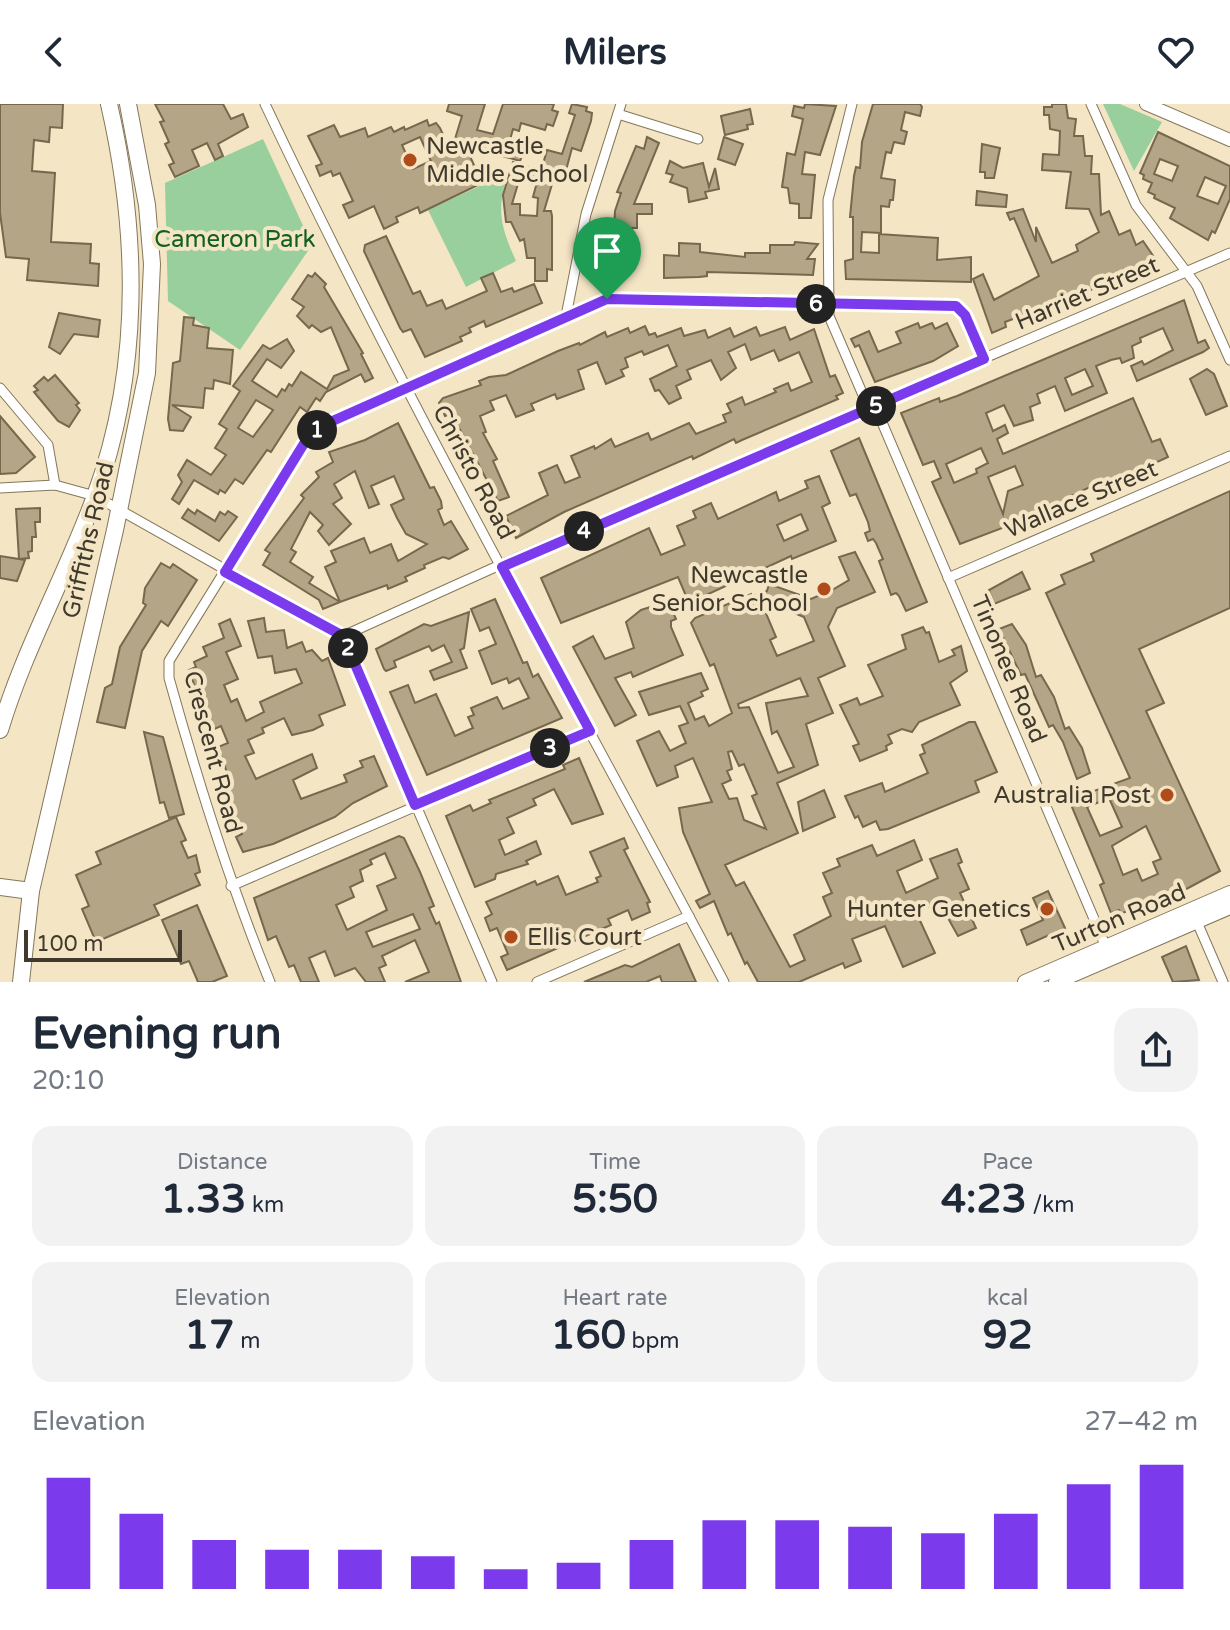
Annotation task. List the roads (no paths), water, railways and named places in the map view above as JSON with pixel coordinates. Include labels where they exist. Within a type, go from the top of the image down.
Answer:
[{"type":"highway","name":"Griffiths Road","points":[[0,730],[16,682],[95,496],[118,406],[131,304],[128,206],[109,104]]},
{"type":"highway","name":"Griffiths Road","points":[[21,982],[31,891],[141,416],[151,336],[152,264],[147,205],[128,104]]},
{"type":"highway","points":[[0,887],[31,891]]},
{"type":"main road","name":"Turton Road","points":[[1025,982],[1230,893]]},
{"type":"main road","name":"Turton Road","points":[[1056,982],[1230,907]]},
{"type":"street","name":"Christo Road","points":[[265,104],[328,238],[724,982]]},
{"type":"street","name":"Tinonee Road","points":[[852,104],[828,200],[829,316],[948,578],[1106,947]]},
{"type":"street","points":[[1091,104],[1136,205],[1197,286],[1230,360]]},
{"type":"street","points":[[1146,104],[1230,140]]},
{"type":"street","points":[[566,316],[586,214],[620,109],[698,139]]},
{"type":"street","name":"Harriet Street","points":[[343,636],[1230,253]]},
{"type":"street","name":"Crescent Road","points":[[270,982],[231,886],[169,678],[169,661],[308,437],[328,423],[406,386],[607,299],[956,306],[965,315],[984,359]]},
{"type":"street","points":[[0,388],[48,445],[55,485]]},
{"type":"street","name":"Wallace Street","points":[[948,578],[1230,456]]},
{"type":"street","points":[[0,488],[55,485],[95,496],[343,636],[492,982]]},
{"type":"street","points":[[231,886],[590,731]]},
{"type":"street","points":[[537,982],[689,916]]},
{"type":"street","points":[[1197,922],[1223,982]]},
{"type":"place","name":"Newcastle Middle School","points":[[410,160]]},
{"type":"place","name":"Newcastle Senior School","points":[[824,589]]},
{"type":"place","name":"Australia Post","points":[[1167,795]]},
{"type":"place","name":"Hunter Genetics","points":[[1047,909]]},
{"type":"place","name":"Ellis Court","points":[[511,937]]},
{"type":"park label","name":"Cameron Park","points":[[235,239]]}]
